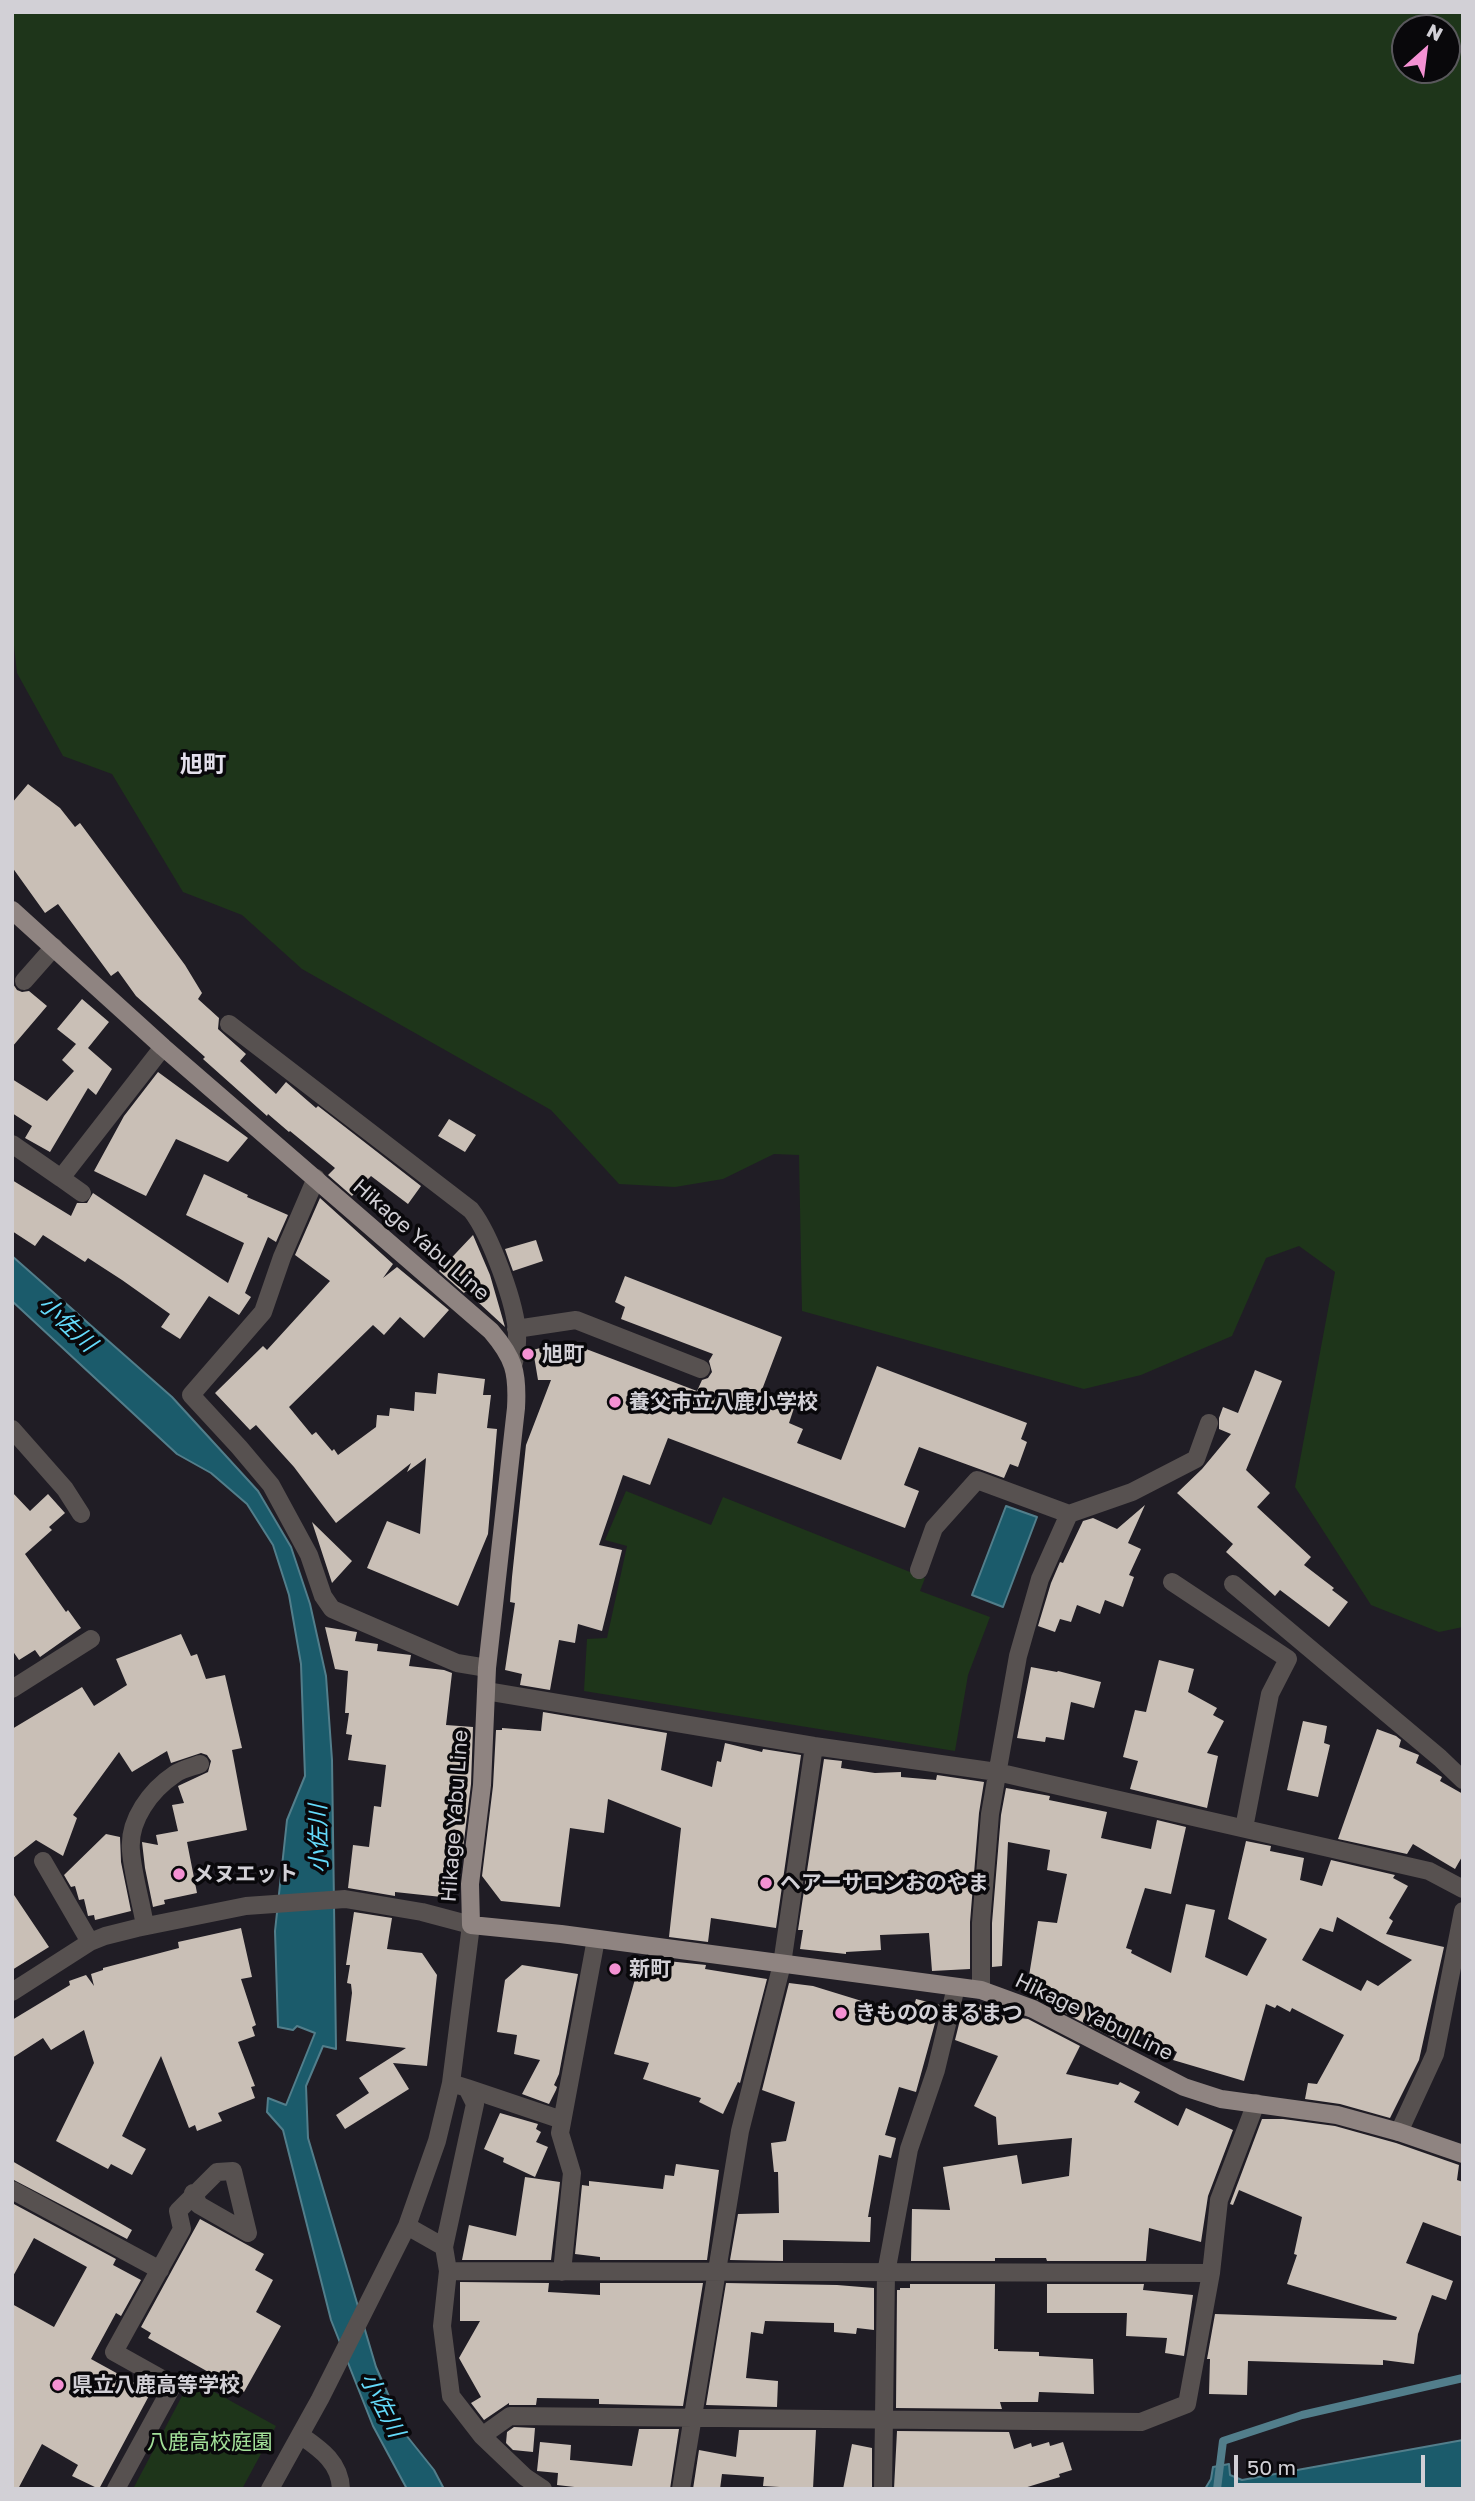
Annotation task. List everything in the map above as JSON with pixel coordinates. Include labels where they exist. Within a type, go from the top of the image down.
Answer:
[{"type":"main road","name":"Hikage Yabu Line","points":[[12,910],[163,1046],[491,1331],[514,1363],[516,1408],[487,1668],[482,1785],[470,1884],[471,1925],[981,1990],[1033,2009],[1184,2087],[1221,2099],[1338,2115],[1463,2154]]},
{"type":"street","points":[[23,981],[54,947]]},
{"type":"street","points":[[229,1024],[471,1210],[491,1243],[516,1329],[514,1363]]},
{"type":"street","points":[[61,1178],[163,1046]]},
{"type":"street","points":[[12,1144],[82,1193]]},
{"type":"street","points":[[316,1178],[282,1257],[263,1312],[191,1395],[271,1485],[309,1555],[323,1596],[332,1609],[457,1663],[487,1668]]},
{"type":"street","points":[[516,1329],[576,1321],[701,1369]]},
{"type":"street","points":[[919,1570],[934,1528],[977,1480],[1069,1514],[1132,1492],[1196,1459],[1209,1423]]},
{"type":"street","points":[[12,1429],[65,1489],[81,1514]]},
{"type":"street","points":[[981,1990],[981,1923],[990,1814],[1018,1657],[1040,1579],[1069,1514]]},
{"type":"street","points":[[1172,1581],[1288,1659],[1270,1695],[1244,1828]]},
{"type":"street","points":[[1233,1584],[1463,1780]]},
{"type":"street","points":[[14,1685],[91,1639]]},
{"type":"street","points":[[486,1691],[814,1746],[997,1772],[1429,1871],[1463,1889]]},
{"type":"street","points":[[681,2489],[740,2131],[782,1964],[814,1746]]},
{"type":"street","points":[[145,1926],[131,1850],[132,1834],[141,1811],[154,1792],[177,1773],[200,1764]]},
{"type":"street","points":[[43,1861],[90,1942]]},
{"type":"street","points":[[12,1992],[90,1942],[145,1926],[246,1906],[345,1899],[422,1912],[471,1925],[459,2085],[404,2234],[320,2399],[270,2489]]},
{"type":"street","points":[[1399,2132],[1435,2054],[1463,1911]]},
{"type":"street","points":[[562,2272],[572,2174],[560,2133],[596,1939]]},
{"type":"street","points":[[883,2489],[886,2273],[909,2149],[936,2070],[956,1987]]},
{"type":"street","points":[[459,2085],[562,2120]]},
{"type":"street","points":[[459,2085],[475,2104],[444,2247],[449,2271],[442,2326],[451,2396],[482,2436],[525,2477],[543,2489]]},
{"type":"street","points":[[482,2436],[510,2416],[1141,2422],[1187,2404],[1210,2273],[1219,2200],[1256,2103]]},
{"type":"street","points":[[12,2190],[160,2270]]},
{"type":"street","points":[[116,2489],[173,2385],[114,2352],[182,2230],[178,2211],[193,2193]]},
{"type":"street","points":[[404,2234],[444,2247]]},
{"type":"street","points":[[449,2271],[1210,2273]]},
{"type":"street","points":[[300,2435],[329,2456],[341,2478],[341,2489]]},
{"type":"green space","points":[[12,12],[1463,12],[1463,1627],[1439,1632],[1371,1605],[1295,1487],[1335,1272],[1299,1246],[1266,1258],[1232,1336],[1141,1375],[1084,1389],[802,1311],[799,1155],[774,1154],[723,1179],[675,1187],[619,1184],[551,1110],[302,969],[242,915],[183,892],[112,774],[63,756],[17,673],[12,628]]},
{"type":"green space","points":[[626,1491],[711,1525],[723,1497],[925,1578],[920,1591],[990,1617],[968,1675],[955,1751],[584,1691],[587,1639],[607,1638],[627,1546],[605,1540]]},
{"type":"green space","name":"八鹿高校庭園","points":[[191,2379],[276,2426],[242,2489],[133,2489]]},
{"type":"water","name":"小佐川","points":[[12,1256],[172,1397],[258,1491],[291,1547],[310,1604],[326,1676],[332,1760],[336,2049],[323,2046],[306,2086],[308,2138],[376,2367],[406,2435],[434,2470],[444,2489],[407,2489],[373,2426],[331,2320],[283,2130],[267,2112],[268,2098],[286,2105],[315,2033],[297,2026],[293,2030],[278,2027],[275,1931],[287,1820],[305,1776],[301,1664],[289,1595],[273,1545],[247,1504],[211,1473],[177,1454],[12,1301]]},
{"type":"water","points":[[1006,1506],[1037,1517],[1003,1607],[972,1595]]},
{"type":"water","points":[[1463,2440],[1463,2489],[1205,2489],[1211,2479],[1213,2467],[1229,2464],[1230,2475],[1242,2480]]},
{"type":"building","points":[[28,784],[60,808],[75,827],[80,823],[185,965],[202,993],[198,999],[219,1018],[218,1029],[246,1054],[240,1061],[276,1094],[286,1082],[316,1108],[318,1106],[421,1186],[408,1204],[371,1176],[352,1196],[328,1175],[335,1168],[268,1114],[267,1116],[203,1059],[205,1057],[136,996],[118,971],[111,976],[58,904],[45,913],[12,867],[12,803]]},
{"type":"building","points":[[12,976],[17,990],[29,991],[47,1006],[12,1047]]},
{"type":"building","points":[[82,999],[109,1022],[88,1048],[112,1069],[96,1095],[88,1088],[50,1152],[25,1138],[32,1126],[12,1113],[12,1079],[47,1101],[74,1071],[62,1060],[76,1044],[57,1029]]},
{"type":"building","points":[[158,1072],[248,1138],[228,1162],[176,1139],[146,1196],[94,1171],[124,1116]]},
{"type":"building","points":[[449,1119],[476,1135],[465,1152],[438,1136]]},
{"type":"building","points":[[204,1174],[288,1215],[276,1242],[268,1237],[245,1293],[251,1297],[239,1315],[209,1296],[180,1339],[161,1327],[170,1314],[88,1258],[85,1262],[43,1235],[35,1246],[12,1231],[12,1180],[71,1216],[77,1203],[87,1203],[93,1193],[228,1283],[244,1243],[186,1215]]},
{"type":"building","points":[[320,1198],[393,1264],[383,1278],[397,1267],[449,1310],[424,1338],[400,1317],[384,1335],[373,1325],[289,1407],[312,1435],[316,1432],[338,1455],[376,1427],[377,1415],[389,1416],[390,1408],[414,1411],[415,1392],[436,1394],[438,1373],[485,1379],[483,1395],[491,1395],[487,1428],[497,1429],[488,1534],[458,1606],[367,1568],[387,1521],[420,1534],[426,1458],[407,1472],[411,1463],[336,1523],[294,1467],[256,1425],[250,1430],[215,1393],[263,1346],[267,1350],[330,1281],[295,1255]]},
{"type":"building","points":[[473,1235],[490,1275],[505,1327],[466,1291],[464,1293],[439,1271]]},
{"type":"building","points":[[536,1240],[543,1261],[513,1271],[505,1249]]},
{"type":"building","name":"養父市立八鹿小学校","points":[[625,1276],[782,1337],[760,1395],[794,1408],[789,1423],[803,1429],[797,1443],[841,1460],[877,1366],[1027,1423],[1021,1439],[1027,1442],[1018,1467],[1010,1464],[1004,1478],[919,1447],[904,1485],[919,1491],[905,1528],[668,1438],[650,1485],[623,1475],[599,1545],[622,1550],[602,1631],[578,1624],[575,1643],[559,1640],[550,1690],[520,1685],[522,1674],[505,1670],[515,1603],[510,1602],[512,1577],[526,1445],[551,1380],[538,1380],[533,1350],[565,1341],[697,1391],[702,1380],[708,1378],[712,1372],[709,1361],[713,1354],[621,1319],[625,1307],[615,1302]]},
{"type":"building","points":[[1255,1370],[1282,1381],[1246,1470],[1270,1493],[1257,1507],[1311,1557],[1304,1565],[1348,1602],[1329,1627],[1280,1590],[1275,1596],[1226,1552],[1233,1544],[1177,1493],[1202,1469],[1231,1434],[1219,1429],[1223,1407],[1238,1413]]},
{"type":"building","points":[[12,1492],[30,1511],[48,1494],[65,1513],[49,1527],[52,1530],[25,1554],[66,1612],[68,1610],[81,1628],[40,1657],[35,1650],[19,1660],[12,1650]]},
{"type":"building","points":[[1145,1505],[1128,1543],[1141,1549],[1129,1575],[1134,1577],[1123,1607],[1105,1600],[1100,1614],[1077,1605],[1071,1622],[1060,1619],[1055,1632],[1038,1626],[1060,1562],[1063,1563],[1083,1521],[1093,1518],[1117,1529]]},
{"type":"building","points":[[312,1522],[352,1561],[332,1583]]},
{"type":"building","points":[[325,1627],[357,1632],[355,1641],[378,1644],[377,1651],[411,1655],[409,1666],[452,1673],[446,1725],[473,1727],[471,1784],[463,1849],[458,1843],[451,1898],[395,1892],[395,1896],[348,1888],[353,1845],[369,1847],[374,1806],[381,1807],[386,1765],[348,1760],[352,1735],[346,1734],[349,1713],[345,1713],[348,1671],[335,1669]]},
{"type":"building","points":[[181,1634],[191,1656],[197,1654],[206,1679],[225,1675],[242,1748],[232,1750],[247,1830],[187,1842],[197,1893],[164,1900],[165,1904],[153,1907],[142,1842],[158,1845],[156,1835],[178,1831],[172,1805],[184,1803],[178,1786],[208,1772],[211,1761],[207,1755],[201,1753],[171,1763],[167,1751],[132,1772],[119,1752],[73,1815],[77,1818],[63,1856],[36,1840],[12,1859],[12,1729],[82,1687],[94,1706],[127,1685],[116,1659]]},
{"type":"building","points":[[1159,1660],[1194,1669],[1188,1692],[1217,1708],[1213,1715],[1224,1721],[1207,1753],[1218,1756],[1207,1808],[1130,1789],[1138,1761],[1123,1757],[1135,1710],[1146,1712]]},
{"type":"building","points":[[1031,1667],[1101,1682],[1094,1708],[1071,1702],[1064,1740],[1046,1737],[1045,1742],[1017,1738]]},
{"type":"building","points":[[543,1712],[667,1733],[661,1770],[712,1787],[717,1761],[721,1762],[725,1743],[762,1752],[763,1749],[801,1755],[776,1928],[711,1918],[708,1942],[669,1937],[681,1828],[608,1799],[604,1833],[570,1828],[560,1907],[501,1901],[482,1876],[493,1786],[496,1730],[502,1728],[541,1731]]},
{"type":"building","points":[[1303,1721],[1327,1726],[1324,1743],[1330,1745],[1318,1797],[1287,1790]]},
{"type":"building","points":[[1377,1729],[1396,1736],[1401,1740],[1399,1747],[1419,1755],[1416,1763],[1442,1777],[1440,1781],[1463,1794],[1463,1855],[1455,1869],[1413,1844],[1407,1854],[1338,1839]]},
{"type":"building","points":[[824,1759],[842,1761],[841,1768],[875,1773],[901,1772],[901,1777],[936,1780],[937,1775],[984,1782],[970,1922],[970,1969],[932,1971],[929,1933],[880,1935],[881,1950],[846,1954],[800,1949],[803,1930],[798,1930]]},
{"type":"building","points":[[1006,1788],[1050,1796],[1049,1800],[1107,1812],[1101,1838],[1151,1849],[1157,1820],[1186,1827],[1171,1894],[1145,1888],[1126,1948],[1171,1973],[1186,1904],[1215,1910],[1205,1957],[1247,1976],[1267,1939],[1228,1919],[1246,1841],[1271,1846],[1270,1851],[1304,1858],[1300,1880],[1322,1886],[1331,1860],[1395,1875],[1393,1878],[1408,1886],[1389,1918],[1393,1921],[1386,1934],[1444,1947],[1419,2060],[1390,2118],[1340,2104],[1305,2099],[1308,2083],[1317,2084],[1344,2035],[1292,2008],[1290,2012],[1277,2005],[1275,2008],[1266,2004],[1244,2081],[1173,2060],[1177,2052],[1135,2030],[1128,2045],[1026,1994],[1038,1921],[1057,1923],[1067,1874],[1047,1870],[1050,1850],[1008,1842],[1002,1966],[992,1967],[992,1923],[1001,1815]],"holes":[[[1337,1917],[1412,1960],[1378,1986],[1367,1980],[1361,1991],[1302,1960],[1320,1928],[1333,1932]]]},
{"type":"building","points":[[106,1834],[120,1837],[121,1862],[131,1911],[95,1920],[94,1915],[88,1916],[84,1899],[79,1900],[75,1886],[71,1887],[64,1875]]},
{"type":"building","points":[[12,1892],[49,1947],[12,1970]]},
{"type":"building","points":[[354,1912],[392,1918],[387,1949],[422,1953],[437,1975],[427,2066],[393,2063],[409,2089],[345,2129],[336,2115],[369,2093],[359,2078],[406,2048],[346,2041],[352,1993],[351,1984],[347,1983],[350,1965],[346,1965]]},
{"type":"building","points":[[241,1928],[252,1977],[241,1979],[256,2025],[252,2027],[255,2036],[238,2042],[255,2086],[251,2087],[255,2098],[218,2113],[222,2121],[197,2131],[195,2125],[189,2128],[161,2056],[122,2136],[146,2149],[132,2175],[111,2164],[108,2169],[56,2141],[94,2063],[84,2030],[51,2050],[43,2038],[12,2058],[12,2020],[70,1985],[69,1981],[86,1975],[94,1986],[91,1974],[103,1968],[179,1948],[178,1942]]},
{"type":"building","points":[[648,1959],[706,1965],[705,1969],[767,1979],[740,2083],[738,2082],[723,2114],[699,2102],[701,2098],[643,2079],[649,2063],[614,2054],[637,1972],[645,1974]]},
{"type":"building","points":[[522,1965],[578,1974],[559,2074],[554,2085],[557,2087],[549,2104],[522,2094],[540,2060],[514,2054],[517,2035],[497,2032],[505,1980]]},
{"type":"building","points":[[789,1983],[813,1986],[865,2002],[862,2012],[908,2025],[916,1999],[940,2005],[916,2092],[899,2087],[885,2135],[896,2138],[891,2158],[879,2155],[868,2217],[871,2217],[870,2242],[783,2240],[783,2261],[730,2260],[738,2214],[779,2213],[778,2172],[774,2172],[771,2143],[786,2141],[795,2102],[762,2090]]},
{"type":"building","points":[[974,2002],[999,2012],[999,2015],[1028,2019],[1080,2046],[1066,2074],[1118,2085],[1120,2082],[1140,2092],[1134,2102],[1178,2126],[1186,2108],[1233,2130],[1208,2196],[1201,2242],[1149,2228],[1146,2261],[995,2258],[995,2261],[911,2261],[912,2209],[950,2210],[943,2167],[1017,2155],[1022,2184],[1069,2176],[1072,2138],[998,2145],[996,2117],[974,2106],[998,2056],[955,2040],[962,2012],[969,2014]]},
{"type":"building","points":[[500,2113],[538,2124],[536,2129],[541,2132],[536,2142],[548,2147],[535,2177],[503,2162],[504,2158],[484,2149]]},
{"type":"building","points":[[1262,2119],[1335,2126],[1459,2165],[1457,2180],[1463,2182],[1463,2237],[1423,2222],[1406,2263],[1453,2281],[1446,2300],[1432,2295],[1418,2334],[1414,2364],[1383,2360],[1383,2365],[1248,2361],[1247,2395],[1209,2394],[1210,2359],[1207,2359],[1215,2314],[1396,2320],[1397,2317],[1287,2284],[1297,2255],[1294,2254],[1302,2217],[1239,2190],[1233,2205],[1230,2204]]},
{"type":"building","points":[[12,2161],[132,2230],[127,2239],[12,2179]]},
{"type":"building","points":[[676,2164],[719,2170],[707,2260],[600,2260],[600,2257],[575,2254],[582,2185],[589,2186],[589,2181],[663,2189],[665,2175],[674,2176]]},
{"type":"building","points":[[525,2177],[560,2182],[551,2260],[462,2260],[469,2225],[516,2236]]},
{"type":"building","name":"県立八鹿高等学校","points":[[12,2203],[116,2259],[113,2265],[141,2280],[121,2316],[116,2313],[91,2359],[151,2392],[99,2489],[72,2476],[78,2465],[42,2444],[18,2489],[12,2489],[12,2304],[54,2327],[87,2267],[34,2238],[12,2278]]},
{"type":"building","points":[[200,2219],[264,2254],[255,2270],[273,2280],[256,2312],[281,2326],[244,2392],[148,2338],[151,2333],[141,2327]]},
{"type":"building","points":[[460,2282],[549,2283],[548,2292],[600,2295],[600,2283],[703,2283],[683,2406],[599,2404],[599,2399],[537,2398],[536,2405],[509,2403],[484,2420],[471,2403],[481,2397],[459,2358],[480,2321],[460,2321]]},
{"type":"building","points":[[726,2283],[874,2288],[874,2330],[857,2328],[856,2334],[834,2332],[834,2323],[765,2321],[763,2334],[751,2332],[746,2378],[778,2381],[777,2407],[706,2405]]},
{"type":"building","points":[[910,2284],[995,2284],[994,2349],[1039,2352],[1039,2356],[1093,2359],[1094,2394],[1039,2392],[1038,2402],[1000,2402],[1002,2409],[896,2408],[897,2290],[910,2288]]},
{"type":"building","points":[[1047,2284],[1144,2284],[1143,2290],[1193,2295],[1184,2356],[1165,2353],[1167,2338],[1126,2336],[1127,2313],[1047,2313]]},
{"type":"building","points":[[514,2427],[535,2428],[533,2452],[513,2450],[506,2443],[507,2432]]},
{"type":"building","points":[[639,2429],[679,2429],[670,2489],[592,2489],[557,2485],[558,2473],[537,2471],[540,2442],[571,2445],[570,2460],[632,2466]]},
{"type":"building","points":[[739,2430],[816,2430],[813,2489],[763,2486],[764,2477],[722,2474],[720,2489],[693,2489],[699,2450],[736,2457]]},
{"type":"building","points":[[897,2431],[1009,2432],[1014,2449],[1031,2443],[1032,2447],[1049,2442],[1050,2446],[1063,2442],[1072,2470],[1059,2474],[1060,2477],[1021,2489],[894,2489]]},
{"type":"building","points":[[852,2444],[872,2448],[872,2489],[843,2489]]},
{"type":"waterway","points":[[1217,2489],[1223,2441],[1302,2415],[1463,2378]]},
{"type":"place","name":"旭町","points":[[528,1354]]},
{"type":"place","name":"養父市立八鹿小学校","points":[[615,1402]]},
{"type":"place","name":"メヌエット","points":[[179,1874]]},
{"type":"place","name":"ヘアーサロンおのやま","points":[[766,1883]]},
{"type":"place","name":"新町","points":[[615,1969]]},
{"type":"place","name":"きもののまるまつ","points":[[841,2013]]},
{"type":"place","name":"県立八鹿高等学校","points":[[58,2385]]},
{"type":"district","name":"旭町","points":[[203,765]]}]
